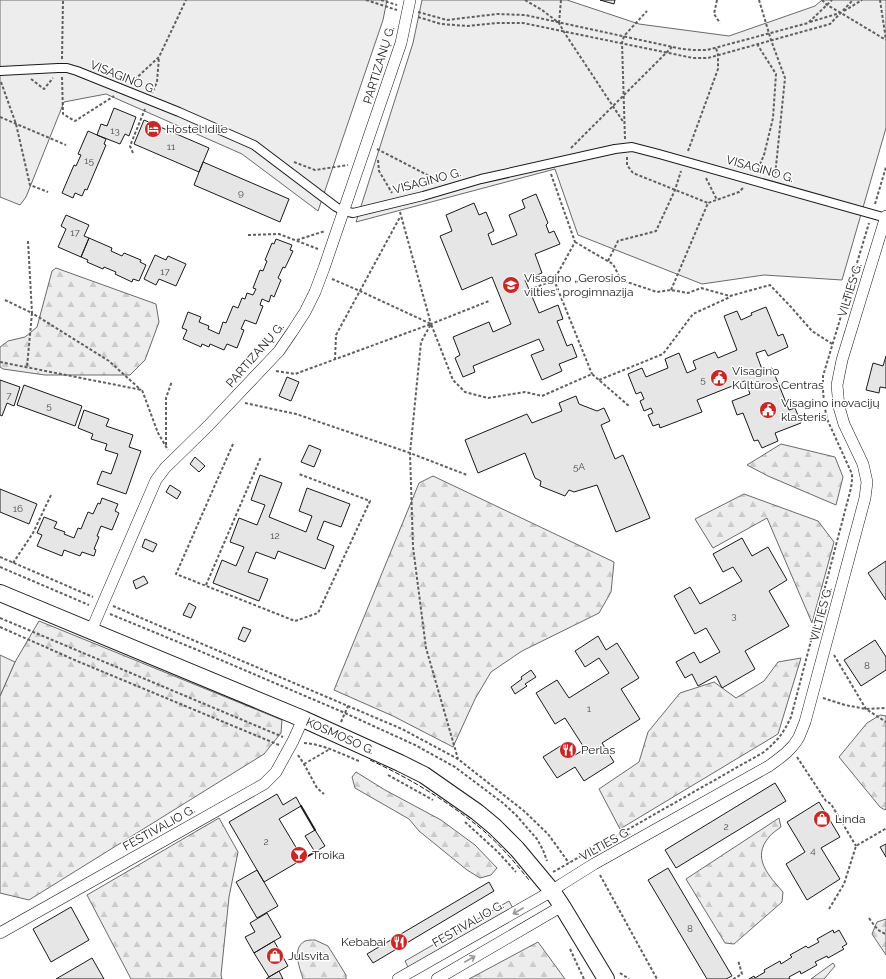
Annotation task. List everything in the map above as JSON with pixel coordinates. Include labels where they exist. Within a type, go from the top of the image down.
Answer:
[{"type":"main road","name":"KOSMOSO G.","points":[[0,593],[303,719],[424,775],[477,812],[495,827],[517,849],[547,885],[562,906],[606,979]]},
{"type":"street","name":"PARTIZANŲ G.","points":[[91,631],[156,480],[165,468],[208,426],[279,351],[305,312],[322,275],[367,144],[401,43],[408,8]]},
{"type":"street","name":"VISAGINO G.","points":[[0,71],[67,68],[179,112],[254,145],[336,208],[353,213],[452,188],[480,179],[615,149],[632,147],[886,217]]},
{"type":"street","name":"VILTIES G.","points":[[547,885],[562,884],[594,864],[769,766],[784,756],[798,738],[803,727],[812,695],[865,498],[867,482],[863,464],[844,424],[839,407],[837,385],[845,349],[886,217]]},
{"type":"street","name":"FESTIVALIO G.","points":[[0,933],[264,784],[276,772],[293,748],[303,719]]},
{"type":"street","name":"FESTIVALIO G.","points":[[398,979],[547,885]]},
{"type":"street","points":[[437,979],[562,906]]},
{"type":"path","points":[[62,68],[63,0]]},
{"type":"path","points":[[366,0],[408,8],[441,24],[468,26],[496,23],[523,23],[693,58],[708,58],[830,24],[853,0]]},
{"type":"path","points":[[381,0],[447,20],[497,14],[525,16],[672,47],[694,50],[707,50],[808,23],[840,13],[862,0]]},
{"type":"path","points":[[526,0],[559,23],[625,124]]},
{"type":"path","points":[[559,23],[561,0]]},
{"type":"path","points":[[716,0],[714,14],[720,24]]},
{"type":"path","points":[[759,0],[769,34],[785,78],[774,186]]},
{"type":"path","points":[[822,0],[827,5],[886,40]]},
{"type":"path","points":[[808,23],[832,0]]},
{"type":"path","points":[[880,0],[886,40]]},
{"type":"path","points":[[647,12],[624,36],[622,43],[628,165],[632,173],[708,203]]},
{"type":"path","points":[[557,162],[672,47]]},
{"type":"path","points":[[0,78],[16,124],[30,185],[48,192]]},
{"type":"path","points":[[0,117],[66,145]]},
{"type":"path","points":[[367,144],[452,188]]},
{"type":"path","points":[[288,159],[315,170],[360,164]]},
{"type":"path","points":[[378,160],[380,171],[397,202],[431,324],[453,380],[465,392],[488,398],[525,392],[542,396],[592,374]]},
{"type":"path","points":[[547,165],[575,242],[613,264],[621,280],[657,292],[671,290],[688,293],[701,288],[733,296]]},
{"type":"path","points":[[699,165],[717,200]]},
{"type":"path","points":[[547,885],[553,872],[764,752],[786,730],[791,717],[848,502],[852,480],[852,474],[827,419],[824,403],[823,376],[886,167]]},
{"type":"path","points":[[335,360],[336,335],[401,216]]},
{"type":"path","points":[[295,240],[339,226]]},
{"type":"path","points":[[248,235],[279,234],[330,253]]},
{"type":"path","points":[[27,367],[32,312],[28,241]]},
{"type":"path","points":[[534,288],[554,280],[575,242]]},
{"type":"path","points":[[322,275],[431,324]]},
{"type":"path","points":[[554,280],[592,374],[629,406]]},
{"type":"path","points":[[599,380],[663,354],[693,314],[733,296],[770,285],[792,307],[812,331],[833,344],[845,349]]},
{"type":"path","points":[[4,300],[32,312],[109,360],[142,390],[158,433],[174,459]]},
{"type":"path","points":[[263,368],[295,374],[489,301]]},
{"type":"path","points":[[431,324],[420,342],[410,453],[413,547],[426,648],[458,759]]},
{"type":"path","points":[[0,362],[142,390]]},
{"type":"path","points":[[166,446],[166,398],[172,381]]},
{"type":"path","points":[[232,400],[296,414],[410,453],[467,475]]},
{"type":"path","points":[[233,444],[176,574],[295,621],[318,613],[370,501],[299,474]]},
{"type":"path","points":[[206,585],[261,457]]},
{"type":"path","points":[[13,563],[33,533],[51,495]]},
{"type":"path","points":[[0,557],[402,729],[458,759],[524,811],[548,834],[569,863]]},
{"type":"path","points":[[0,618],[293,748],[304,764],[317,788],[324,794]]},
{"type":"path","points":[[0,627],[76,661],[293,748],[300,746],[303,743],[310,743],[330,749],[362,763]]},
{"type":"path","points":[[826,642],[866,709],[886,722]]},
{"type":"path","points":[[812,695],[845,705],[866,709],[886,708]]},
{"type":"path","points":[[791,748],[826,801],[831,804],[856,846]]},
{"type":"path","points":[[304,764],[330,749]]},
{"type":"path","points":[[386,774],[434,800]]},
{"type":"path","points":[[464,821],[498,852],[518,874]]},
{"type":"path","points":[[829,909],[844,884],[856,846],[886,827]]},
{"type":"path","points":[[594,864],[657,979]]},
{"type":"path","points":[[869,918],[880,932],[886,934]]},
{"type":"path","points":[[569,946],[584,979]]},
{"type":"path","points":[[733,979],[742,974],[738,960]]},
{"type":"green space","points":[[56,268],[156,304],[159,322],[145,360],[130,375],[45,375],[3,369],[0,367],[0,347],[8,341],[25,337],[37,327],[52,271]]},
{"type":"green space","points":[[781,444],[835,457],[843,477],[836,505],[768,476],[747,465]]},
{"type":"green space","points":[[433,476],[614,562],[611,592],[599,613],[522,651],[491,672],[475,699],[453,747],[393,716],[334,690],[419,483]]},
{"type":"green space","points":[[744,494],[818,521],[834,542],[812,623],[767,518],[713,548],[695,519]]},
{"type":"green space","points":[[39,621],[282,720],[281,733],[264,754],[29,900],[0,893],[0,696],[15,662]]},
{"type":"green space","points":[[801,658],[778,734],[620,829],[599,789],[639,762],[648,732],[680,693],[714,682],[736,698],[764,681],[778,662]]},
{"type":"green space","points":[[880,715],[886,716],[885,810],[880,807],[839,757],[867,723]]},
{"type":"green space","points":[[356,772],[385,790],[441,820],[475,845],[497,868],[491,875],[480,878],[467,870],[419,831],[409,819],[355,788],[352,777]]},
{"type":"green space","points":[[219,818],[238,852],[229,897],[221,975],[222,979],[131,979],[87,895]]},
{"type":"green space","points":[[779,818],[781,827],[770,836],[764,845],[762,859],[764,866],[772,880],[783,892],[782,902],[734,944],[725,943],[686,879]]},
{"type":"green space","points":[[886,919],[886,955],[872,934],[877,922]]},
{"type":"green space","points":[[315,940],[328,946],[346,975],[346,979],[303,979],[297,954],[298,949],[305,941]]},
{"type":"green space","points":[[538,942],[565,979],[469,979]]},
{"type":"green space","points":[[833,963],[835,966],[824,979],[811,979]]},
{"type":"shaded area","points":[[0,0],[387,0],[383,20],[318,211],[242,154],[106,94],[64,102],[26,197],[20,205],[0,197]]},
{"type":"shaded area","points":[[422,0],[567,0],[639,24],[729,36],[815,6],[822,0],[886,0],[886,128],[842,280],[764,275],[702,284],[578,235],[555,169],[356,222],[413,43]]},
{"type":"shaded area","points":[[0,655],[15,662],[0,696]]},
{"type":"shaded area","points":[[509,901],[514,910],[410,971],[405,961]]},
{"type":"building","points":[[600,0],[615,0],[614,4]]},
{"type":"building","points":[[114,108],[136,117],[129,136],[125,134],[120,144],[97,135],[101,124],[107,126]]},
{"type":"building","points":[[144,120],[209,148],[199,172],[134,144]]},
{"type":"building","points":[[88,131],[106,139],[104,144],[106,145],[87,190],[85,189],[82,196],[75,193],[73,198],[62,193],[74,165],[76,166],[81,155],[78,154]]},
{"type":"building","points":[[203,162],[289,199],[280,222],[194,185]]},
{"type":"building","name":"Visagino „Gerosios vilties“ progimnazija","points":[[536,194],[548,223],[546,225],[549,233],[554,231],[560,244],[535,254],[542,273],[525,280],[539,313],[558,305],[563,319],[557,321],[567,346],[572,344],[577,357],[559,364],[562,371],[542,380],[531,355],[544,350],[539,339],[473,366],[475,372],[463,377],[455,358],[460,355],[453,337],[489,322],[493,332],[511,324],[492,277],[462,290],[440,236],[452,231],[446,215],[474,203],[479,215],[486,212],[494,231],[488,234],[492,245],[517,235],[509,215],[525,208],[522,200]]},
{"type":"building","points":[[66,215],[89,225],[84,236],[89,238],[81,257],[58,247],[66,229],[61,226]]},
{"type":"building","points":[[89,238],[112,248],[111,251],[122,256],[124,253],[141,260],[140,262],[146,265],[139,281],[133,279],[132,282],[115,274],[116,272],[104,267],[103,269],[87,262],[88,260],[81,257]]},
{"type":"building","points":[[276,239],[292,245],[290,250],[293,251],[285,268],[283,267],[278,278],[281,280],[274,297],[271,295],[269,302],[262,299],[260,305],[263,306],[256,324],[245,320],[241,329],[244,330],[237,348],[227,344],[224,350],[210,344],[209,347],[202,344],[201,347],[183,339],[187,330],[182,328],[188,312],[201,317],[199,322],[209,326],[208,329],[219,334],[223,322],[226,323],[233,306],[238,308],[242,298],[245,299],[247,293],[253,295],[256,289],[253,288],[260,270],[263,271],[267,261],[265,260],[272,243],[274,244]]},
{"type":"building","points":[[155,255],[166,260],[168,256],[186,264],[176,286],[159,279],[156,285],[144,279]]},
{"type":"building","points":[[766,307],[778,336],[783,334],[788,347],[768,356],[765,350],[756,353],[763,372],[772,368],[789,410],[795,408],[801,423],[775,433],[778,441],[762,448],[758,440],[754,441],[743,413],[737,415],[732,401],[750,394],[745,381],[697,400],[702,412],[660,428],[659,424],[653,426],[648,415],[653,413],[651,408],[644,411],[640,401],[644,399],[641,392],[636,394],[628,374],[642,368],[646,377],[668,368],[665,359],[679,353],[687,373],[696,369],[693,361],[715,352],[718,358],[737,350],[724,316],[737,311],[741,320],[752,315],[751,313]]},
{"type":"building","points":[[886,356],[886,388],[880,387],[879,393],[866,390],[873,363],[883,366]]},
{"type":"building","points":[[287,377],[299,382],[291,401],[279,396]]},
{"type":"building","points":[[0,380],[20,387],[14,406],[7,403],[2,416],[0,415]]},
{"type":"building","points":[[24,385],[82,406],[75,426],[17,405]]},
{"type":"building","points":[[576,396],[579,404],[597,411],[604,408],[610,421],[601,425],[615,459],[623,455],[650,518],[616,532],[597,485],[574,492],[569,490],[565,496],[540,486],[541,481],[535,478],[525,453],[478,473],[465,440],[527,414],[532,423],[562,411],[559,403]]},
{"type":"building","points":[[84,410],[109,419],[106,426],[133,435],[129,447],[141,451],[126,494],[97,484],[102,471],[111,474],[118,454],[105,450],[107,444],[91,439],[93,434],[78,428]]},
{"type":"building","points":[[309,445],[321,450],[314,467],[301,462]]},
{"type":"building","points":[[195,457],[205,466],[199,472],[190,464]]},
{"type":"building","points":[[260,475],[282,483],[269,517],[306,532],[312,516],[299,511],[307,488],[350,504],[341,527],[324,521],[317,539],[334,546],[325,569],[278,551],[275,559],[256,552],[248,572],[268,579],[259,601],[213,583],[222,560],[236,566],[244,547],[230,542],[239,518],[257,525],[265,505],[251,500]]},
{"type":"building","points":[[170,485],[181,492],[177,499],[166,492]]},
{"type":"building","points":[[0,489],[37,504],[29,524],[0,512]]},
{"type":"building","points":[[102,498],[118,504],[115,511],[119,513],[112,530],[101,526],[97,536],[99,537],[94,549],[96,550],[94,556],[82,552],[80,556],[64,550],[62,556],[37,546],[42,535],[37,533],[44,517],[57,522],[54,528],[65,532],[64,534],[74,538],[78,528],[81,529],[88,512],[93,514]]},
{"type":"building","points":[[742,538],[752,556],[768,547],[787,580],[769,591],[789,626],[745,651],[755,669],[722,688],[716,676],[698,686],[692,674],[685,678],[676,662],[694,652],[700,663],[720,652],[706,628],[695,634],[674,596],[690,587],[700,604],[742,581],[733,567],[723,572],[713,554]]},
{"type":"building","points":[[145,539],[157,544],[153,552],[142,547]]},
{"type":"building","points":[[886,561],[886,600],[868,573]]},
{"type":"building","points":[[144,576],[148,583],[136,589],[133,581]]},
{"type":"building","points":[[189,603],[196,607],[191,618],[183,615]]},
{"type":"building","points":[[243,627],[251,630],[245,642],[238,639]]},
{"type":"building","points":[[598,636],[606,650],[617,643],[639,678],[621,689],[640,719],[602,743],[614,762],[584,781],[575,767],[557,778],[543,757],[562,745],[570,758],[585,749],[565,718],[555,724],[536,693],[557,680],[569,698],[609,673],[599,658],[585,667],[575,651]]},
{"type":"building","points":[[875,640],[886,657],[886,670],[861,686],[844,660]]},
{"type":"building","points":[[531,670],[536,677],[525,684],[527,686],[515,694],[511,687]]},
{"type":"building","points":[[775,783],[786,801],[676,868],[665,850]]},
{"type":"building","points":[[277,794],[283,805],[296,797],[301,806],[279,819],[303,859],[264,882],[229,822]]},
{"type":"building","points":[[819,802],[840,837],[821,848],[840,879],[807,900],[786,864],[805,852],[787,822]]},
{"type":"building","points":[[315,830],[325,846],[315,852],[305,836]]},
{"type":"building","points":[[886,844],[886,857],[880,847]]},
{"type":"building","points":[[668,868],[732,976],[726,979],[707,979],[648,880]]},
{"type":"building","points":[[257,870],[278,906],[257,918],[236,882]]},
{"type":"building","points":[[489,882],[494,891],[373,963],[367,954]]},
{"type":"building","points":[[71,907],[89,940],[51,962],[33,929]]},
{"type":"building","points":[[267,913],[281,937],[254,953],[245,937],[255,932],[250,923]]},
{"type":"building","points":[[833,930],[834,933],[839,930],[847,944],[842,947],[844,949],[828,958],[827,956],[815,962],[817,965],[801,974],[800,971],[789,977],[790,979],[749,979],[754,976],[755,978],[765,972],[764,970],[780,961],[781,964],[792,957],[790,955],[806,946],[808,948],[819,942],[817,939]]},
{"type":"building","points":[[274,941],[288,966],[269,977],[254,953]]},
{"type":"building","points":[[92,958],[104,979],[56,979]]},
{"type":"building","points":[[279,971],[283,979],[266,979],[269,977]]},
{"type":"fence","points":[[370,760],[424,788],[482,829],[510,857],[529,880]]},
{"type":"wall","points":[[301,806],[315,830]]},
{"type":"wall","points":[[303,859],[315,852]]},
{"type":"place","name":"Hostel Idile","points":[[153,129]]},
{"type":"place","name":"Visagino „Gerosios vilties“ progimnazija","points":[[511,285]]},
{"type":"place","name":"Visagino Kultūros Centras","points":[[719,378]]},
{"type":"place","name":"Visagino inovacijų klasteris","points":[[768,410]]},
{"type":"place","name":"Perlas","points":[[568,750]]},
{"type":"place","name":"Linda","points":[[822,819]]},
{"type":"place","name":"Troika","points":[[299,855]]},
{"type":"place","name":"Kebabai","points":[[399,942]]},
{"type":"place","name":"Julsvita","points":[[275,956]]}]
